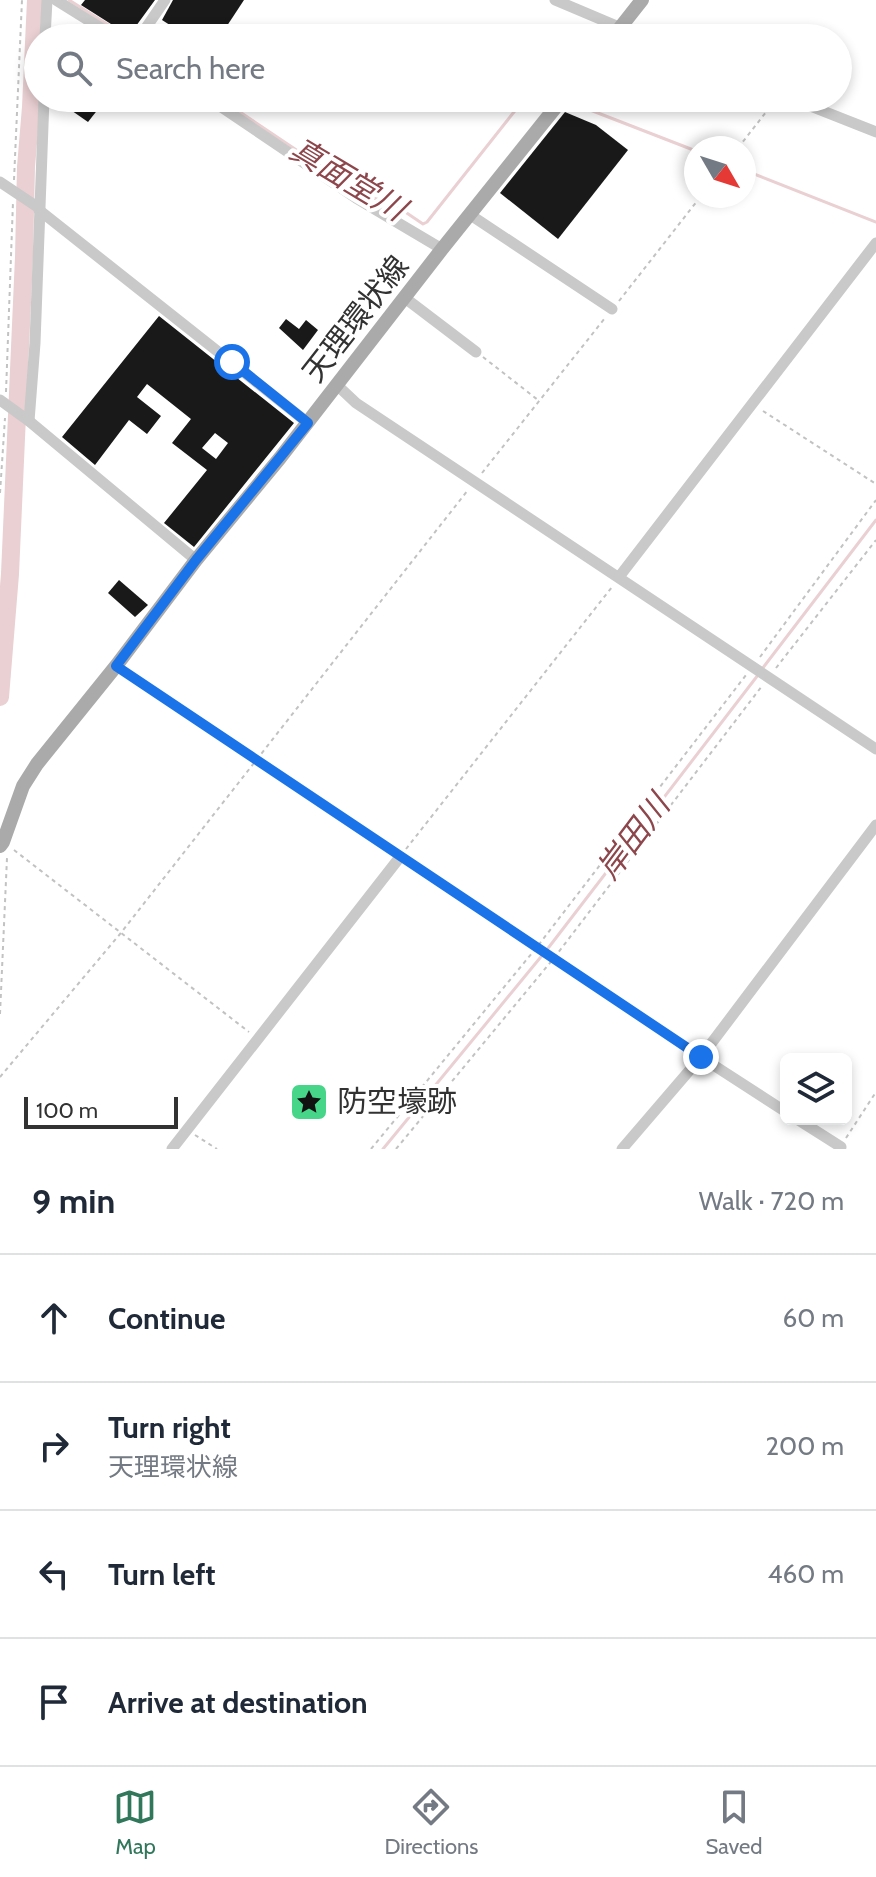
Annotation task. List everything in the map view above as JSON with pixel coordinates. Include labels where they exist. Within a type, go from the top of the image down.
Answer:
[{"type":"main road","points":[[623,24],[642,0]]},
{"type":"main road","name":"天理環状線","points":[[2,844],[23,786],[37,764],[552,112]]},
{"type":"street","points":[[46,24],[47,0]]},
{"type":"street","points":[[56,0],[95,24]]},
{"type":"street","points":[[149,24],[165,0]]},
{"type":"street","points":[[555,0],[599,24]]},
{"type":"street","points":[[26,420],[35,343],[37,208],[43,112]]},
{"type":"street","points":[[229,112],[356,198],[442,249]]},
{"type":"street","points":[[829,112],[874,128]]},
{"type":"street","points":[[0,182],[308,423]]},
{"type":"street","points":[[469,214],[612,309]]},
{"type":"street","points":[[619,577],[876,243]]},
{"type":"street","points":[[405,298],[476,352]]},
{"type":"street","points":[[338,386],[356,403],[876,749]]},
{"type":"street","points":[[5,404],[196,560]]},
{"type":"street","points":[[622,1149],[701,1057],[876,825]]},
{"type":"street","points":[[172,1149],[400,857]]},
{"type":"street","points":[[701,1057],[780,1108]]},
{"type":"street","points":[[806,1125],[841,1147]]},
{"type":"path","points":[[0,493],[22,0]]},
{"type":"path","points":[[747,136],[766,112]]},
{"type":"path","points":[[0,1077],[120,934],[692,208]]},
{"type":"path","points":[[476,352],[540,401]]},
{"type":"path","points":[[752,404],[876,484]]},
{"type":"path","points":[[371,1149],[537,947],[876,500]]},
{"type":"path","points":[[396,1149],[554,958],[876,540]]},
{"type":"path","points":[[400,857],[619,577]]},
{"type":"path","points":[[116,666],[701,1057]]},
{"type":"path","points":[[2,844],[258,1039]]},
{"type":"path","points":[[0,1014],[6,860]]},
{"type":"path","points":[[841,1147],[876,1092]]},
{"type":"path","points":[[187,1130],[217,1149]]},
{"type":"building","points":[[85,0],[155,0],[137,24],[111,24],[81,5]]},
{"type":"building","points":[[173,0],[244,0],[228,24],[168,24],[162,20]]},
{"type":"building","points":[[74,112],[96,112],[88,122]]},
{"type":"building","points":[[565,112],[596,125],[628,150],[558,239],[500,193]]},
{"type":"building","points":[[159,316],[294,423],[194,547],[164,523],[207,470],[172,443],[191,419],[147,384],[137,397],[161,416],[147,434],[129,420],[95,465],[62,437]],"holes":[[[215,433],[228,443],[216,459],[202,448]]]},
{"type":"building","points":[[286,319],[299,329],[306,320],[318,330],[303,350],[279,328]]},
{"type":"building","points":[[119,580],[148,605],[135,617],[108,593]]},
{"type":"waterway","name":"真面堂川","points":[[35,24],[36,0]]},
{"type":"waterway","name":"真面堂川","points":[[69,0],[107,24]]},
{"type":"waterway","name":"真面堂川","points":[[0,697],[10,574],[31,112]]},
{"type":"waterway","name":"真面堂川","points":[[240,112],[365,196],[392,203],[423,224],[514,112]]},
{"type":"waterway","name":"真面堂川","points":[[595,112],[684,146]]},
{"type":"waterway","name":"真面堂川","points":[[756,175],[876,222]]},
{"type":"waterway","name":"岸田川","points":[[762,669],[876,520]]},
{"type":"waterway","name":"真面堂川","points":[[0,639],[5,639]]},
{"type":"waterway","name":"岸田川","points":[[383,1149],[549,947],[758,675]]},
{"type":"place","name":"防空壕跡","points":[[309,1102]]},
{"type":"route","points":[[232,362],[308,423],[196,560],[116,666],[701,1057]]}]
